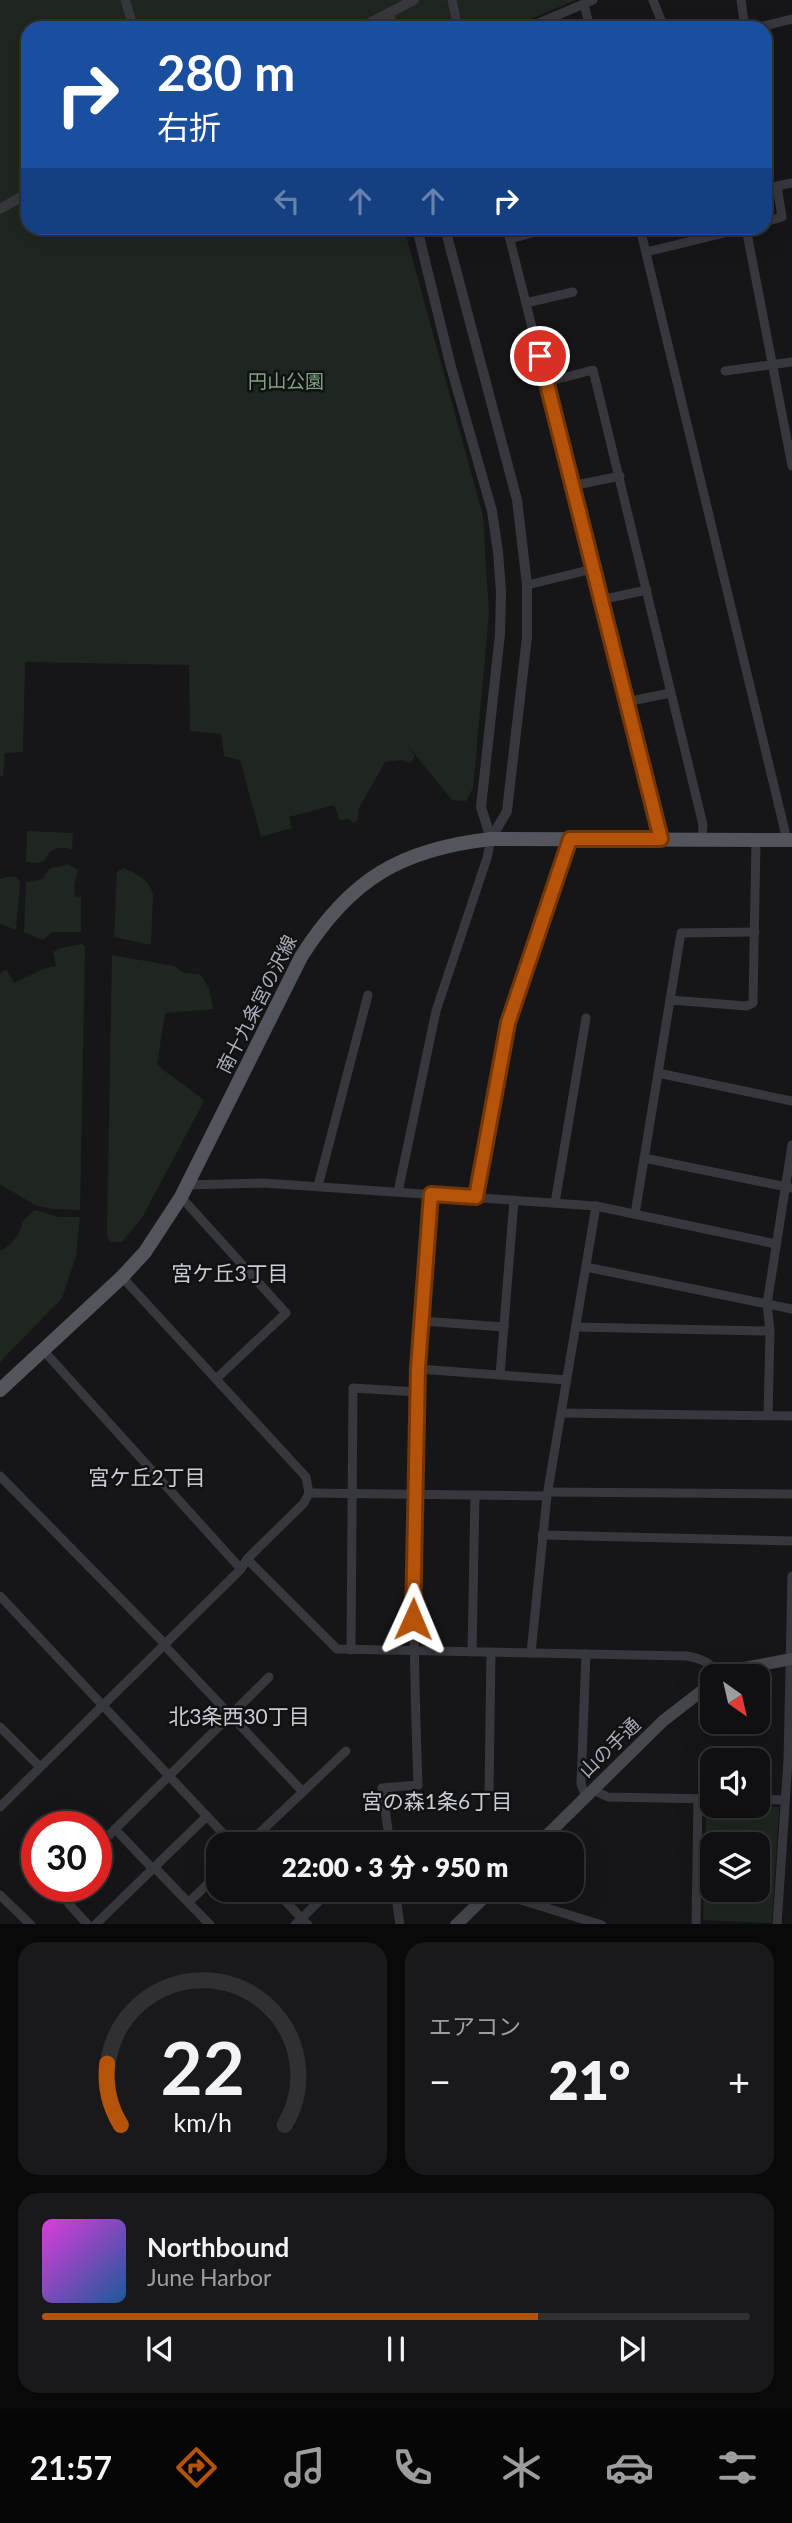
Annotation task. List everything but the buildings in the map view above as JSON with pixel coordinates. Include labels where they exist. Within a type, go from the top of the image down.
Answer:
[{"type":"main road","name":"南十九条宮の沢線","points":[[0,1390],[122,1277],[163,1227],[300,957],[320,927],[343,901],[398,863],[424,851],[457,843],[491,839],[790,840]]},
{"type":"main road","points":[[765,1664],[791,1659]]},
{"type":"main road","name":"山の手通","points":[[550,1832],[663,1721],[700,1692]]},
{"type":"main road","points":[[456,1924],[479,1902]]},
{"type":"street","points":[[125,0],[132,21]]},
{"type":"street","points":[[376,21],[414,0]]},
{"type":"street","points":[[452,0],[456,21]]},
{"type":"street","points":[[653,0],[661,21]]},
{"type":"street","points":[[741,0],[745,21]]},
{"type":"street","points":[[544,21],[589,2],[590,21]]},
{"type":"street","points":[[389,15],[391,21]]},
{"type":"street","points":[[772,24],[792,19]]},
{"type":"street","points":[[772,220],[782,217],[777,186],[792,183]]},
{"type":"street","points":[[0,209],[21,197]]},
{"type":"street","points":[[419,235],[451,367],[492,511],[498,552],[500,634],[481,807],[491,839]]},
{"type":"street","points":[[398,1192],[436,1012],[488,858],[491,839],[507,811],[527,637],[527,585],[517,500],[447,235]]},
{"type":"street","points":[[509,235],[661,839]]},
{"type":"street","points":[[510,239],[525,235]]},
{"type":"street","points":[[642,235],[790,840]]},
{"type":"street","points":[[646,252],[716,235]]},
{"type":"street","points":[[746,235],[792,466]]},
{"type":"street","points":[[526,303],[573,292]]},
{"type":"street","points":[[725,371],[792,362]]},
{"type":"street","points":[[547,382],[593,370],[703,825],[702,840]]},
{"type":"street","points":[[572,486],[620,476]]},
{"type":"street","points":[[527,585],[593,569]]},
{"type":"street","points":[[600,600],[647,590]]},
{"type":"street","points":[[626,702],[670,693]]},
{"type":"street","points":[[476,1197],[508,1023],[570,839]]},
{"type":"street","points":[[670,1000],[747,1006],[753,1003],[756,840]]},
{"type":"street","points":[[635,1214],[681,933],[755,932]]},
{"type":"street","points":[[317,1186],[368,995]]},
{"type":"street","points":[[555,1203],[586,1018]]},
{"type":"street","points":[[658,1073],[792,1101]]},
{"type":"street","points":[[768,1416],[770,1331],[766,1304],[788,1187],[792,1145]]},
{"type":"street","points":[[644,1158],[788,1187]]},
{"type":"street","points":[[183,1191],[263,1183],[596,1206],[776,1244]]},
{"type":"street","points":[[183,1191],[286,1312],[216,1379]]},
{"type":"street","points":[[388,1832],[382,1788],[418,1785],[413,1651],[414,1494],[418,1368],[431,1194]]},
{"type":"street","points":[[500,1375],[514,1200]]},
{"type":"street","points":[[531,1653],[547,1494],[596,1206]]},
{"type":"street","points":[[586,1267],[792,1309]]},
{"type":"street","points":[[0,1807],[241,1569],[247,1559],[304,1503],[309,1493],[306,1477],[122,1277]]},
{"type":"street","points":[[422,1321],[504,1327]]},
{"type":"street","points":[[576,1327],[770,1331]]},
{"type":"street","points":[[43,1350],[241,1569]]},
{"type":"street","points":[[418,1368],[567,1380]]},
{"type":"street","points":[[351,1650],[353,1388],[417,1392]]},
{"type":"street","points":[[561,1413],[792,1416]]},
{"type":"street","points":[[0,1476],[165,1645],[303,1792]]},
{"type":"street","points":[[309,1493],[792,1494]]},
{"type":"street","points":[[472,1652],[475,1495]]},
{"type":"street","points":[[542,1535],[792,1541]]},
{"type":"street","points":[[247,1559],[337,1648],[687,1656],[702,1658],[711,1664]]},
{"type":"street","points":[[776,1924],[787,1843],[785,1800],[790,1760],[788,1673],[791,1659],[792,1567]]},
{"type":"street","points":[[0,1596],[222,1832]]},
{"type":"street","points":[[489,1794],[491,1652]]},
{"type":"street","points":[[586,1654],[581,1784],[590,1793],[608,1797],[698,1798],[696,1924]]},
{"type":"street","points":[[112,1832],[269,1677]]},
{"type":"street","points":[[0,1727],[40,1767]]},
{"type":"street","points":[[261,1832],[346,1751]]},
{"type":"street","points":[[770,1800],[785,1800]]},
{"type":"street","points":[[95,1924],[207,1816]]},
{"type":"street","points":[[115,1829],[210,1924]]},
{"type":"street","points":[[189,1902],[206,1886]]},
{"type":"street","points":[[0,1895],[31,1924]]},
{"type":"street","points":[[69,1902],[88,1924]]},
{"type":"street","points":[[285,1902],[301,1922],[319,1902]]},
{"type":"street","points":[[397,1902],[400,1924]]},
{"type":"street","points":[[528,1902],[602,1924]]},
{"type":"green space","name":"円山公園","points":[[0,0],[576,0],[526,21],[21,21],[21,235],[406,235],[483,516],[489,614],[473,788],[466,801],[452,800],[404,741],[415,756],[411,763],[402,760],[385,762],[359,808],[358,820],[353,823],[349,819],[340,820],[334,805],[289,817],[292,828],[261,837],[240,760],[224,756],[221,734],[190,731],[189,665],[25,662],[23,752],[5,753],[3,776],[0,777]]},
{"type":"green space","points":[[27,831],[73,833],[72,850],[56,849],[49,853],[45,860],[38,863],[26,862]]},
{"type":"green space","points":[[67,864],[78,870],[74,892],[75,896],[81,897],[81,932],[52,932],[42,940],[24,932],[26,882],[43,879],[51,868]]},
{"type":"green space","points":[[123,868],[145,880],[153,894],[151,945],[114,937],[117,872]]},
{"type":"green space","points":[[15,877],[20,881],[16,930],[0,924],[0,879]]},
{"type":"green space","points":[[82,944],[85,946],[80,1210],[51,1209],[35,1205],[0,1184],[0,974],[6,969],[14,983],[56,966],[53,952]]},
{"type":"green space","points":[[112,955],[174,966],[184,973],[200,974],[209,988],[213,1009],[165,1013],[157,1064],[204,1101],[143,1216],[122,1242],[110,1242],[107,1235]]},
{"type":"green space","points":[[35,1210],[59,1217],[80,1217],[76,1256],[62,1298],[0,1362],[0,1251],[15,1239],[22,1222]]},
{"type":"green space","points":[[770,1807],[779,1807],[772,1923],[703,1920],[703,1902],[770,1902],[770,1832],[705,1832],[706,1818],[770,1818]]},
{"type":"district","name":"宮ケ丘3丁目","points":[[230,1272]]},
{"type":"district","name":"宮ケ丘2丁目","points":[[147,1476]]},
{"type":"district","name":"北3条西30丁目","points":[[239,1715]]},
{"type":"district","name":"宮の森1条6丁目","points":[[437,1800]]},
{"type":"route","points":[[413,1619],[418,1368],[431,1194],[476,1197],[508,1023],[570,839],[661,839],[540,356]]}]
